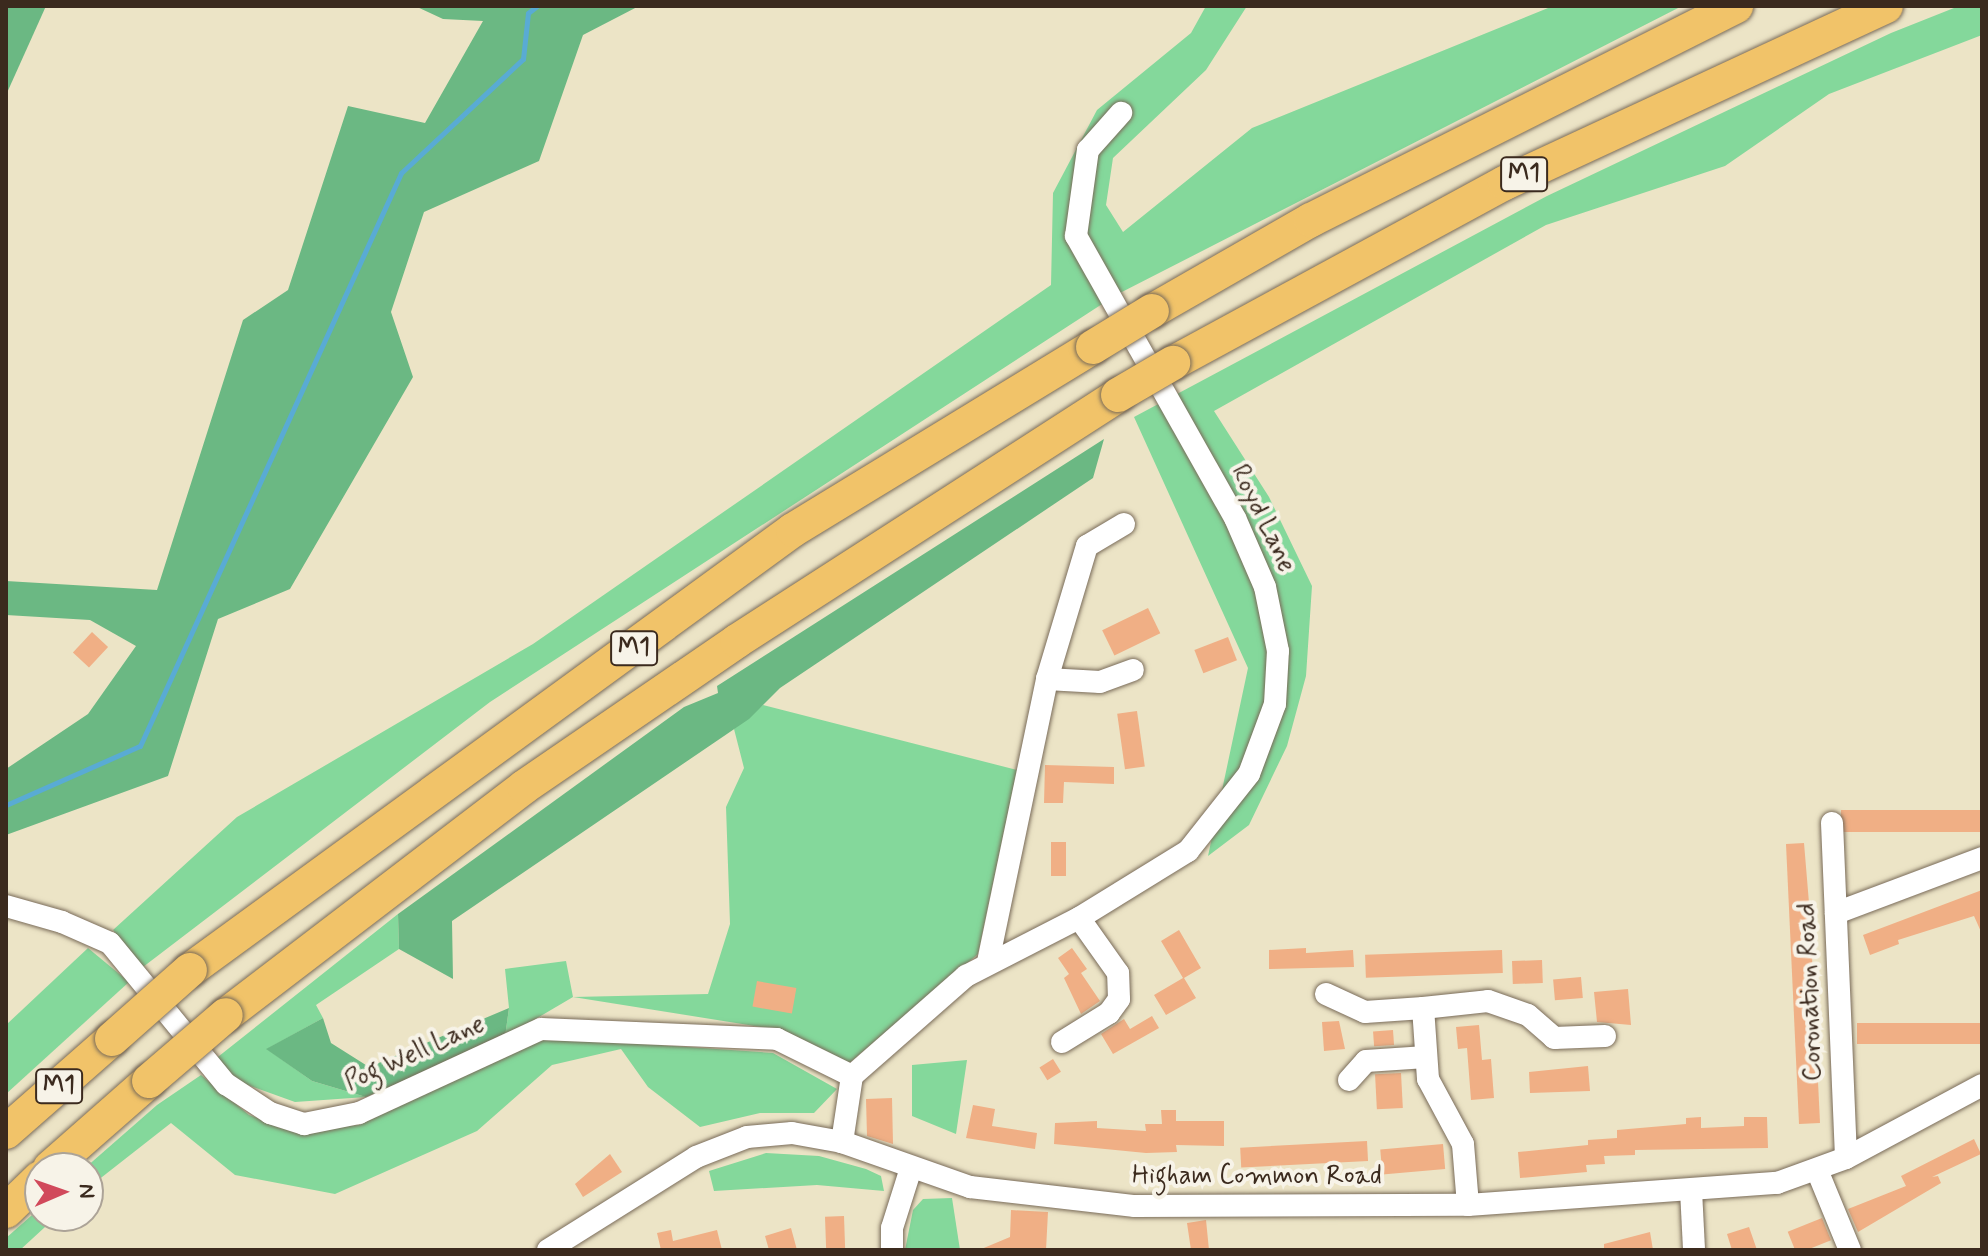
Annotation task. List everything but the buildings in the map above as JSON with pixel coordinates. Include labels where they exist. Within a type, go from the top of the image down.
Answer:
[{"type":"highway","name":"M1","points":[[6,1132],[190,970],[793,530],[1152,311],[1311,220],[1736,6]]},
{"type":"highway","name":"M1","points":[[68,1152],[226,1015],[524,787],[737,641],[1118,395],[1505,183],[1886,6]]},
{"type":"highway","points":[[6,1211],[24,1194]]},
{"type":"street","name":"Royd Lane","points":[[852,1076],[988,962],[1079,918],[1188,851],[1249,774],[1275,704],[1278,651],[1265,587],[1235,518],[1076,236],[1088,150],[1121,113]]},
{"type":"street","points":[[988,962],[1047,679],[1087,546],[1124,524]]},
{"type":"street","points":[[1047,679],[1100,682],[1133,670]]},
{"type":"street","name":"Coronation Road","points":[[1832,823],[1846,1158]]},
{"type":"street","points":[[1836,913],[1982,858]]},
{"type":"street","name":"Pog Well Lane","points":[[6,906],[62,922],[110,943],[226,1084],[270,1113],[304,1124],[359,1113],[541,1029],[777,1039],[852,1076]]},
{"type":"street","points":[[1062,1042],[1109,1013],[1119,999],[1118,973],[1079,918]]},
{"type":"street","points":[[1326,994],[1365,1012],[1488,1001],[1528,1015],[1554,1038],[1605,1036]]},
{"type":"street","points":[[1423,1008],[1428,1079],[1463,1144],[1468,1205]]},
{"type":"street","points":[[1349,1080],[1366,1061],[1426,1057]]},
{"type":"street","points":[[842,1142],[852,1076]]},
{"type":"street","name":"Higham Common Road","points":[[548,1250],[696,1157],[747,1137],[792,1133],[842,1142],[970,1187],[1135,1206],[1468,1205],[1777,1183],[1846,1158],[1982,1085]]},
{"type":"street","points":[[892,1250],[892,1228],[911,1168]]},
{"type":"street","points":[[1817,1170],[1850,1250]]},
{"type":"street","points":[[1691,1190],[1694,1250]]},
{"type":"green space","points":[[6,6],[46,6],[6,95]]},
{"type":"green space","points":[[415,6],[639,6],[583,35],[539,161],[424,212],[391,312],[413,377],[290,589],[218,619],[168,776],[6,835],[6,769],[88,714],[136,646],[90,620],[6,615],[6,581],[157,590],[243,320],[288,290],[348,106],[425,123],[483,21],[443,19]]},
{"type":"green space","points":[[1206,6],[1247,6],[1206,70],[1113,158],[1106,205],[1123,232],[1252,128],[1553,6],[1682,6],[1116,295],[490,702],[143,967],[113,930],[237,817],[533,644],[1051,285],[1053,193],[1097,110],[1191,33]]},
{"type":"green space","points":[[1959,6],[1982,6],[1982,35],[1829,94],[1725,166],[1546,225],[1214,411],[1269,497],[1312,586],[1306,676],[1287,746],[1249,825],[1208,856],[1248,668],[1134,417],[1547,196],[1891,33]]},
{"type":"green space","points":[[1104,439],[1093,478],[780,688],[749,719],[452,921],[453,979],[399,949],[398,914],[684,707],[718,693],[717,686]]},
{"type":"green space","points":[[763,705],[1017,770],[978,954],[847,1065],[780,1030],[573,997],[708,994],[730,924],[726,807],[744,768],[734,729]]},
{"type":"green space","points":[[398,914],[399,949],[316,1005],[323,1018],[267,1049],[312,1081],[366,1097],[295,1102],[234,1080],[209,1064]]},
{"type":"green space","points":[[88,948],[129,982],[6,1094],[6,1025]]},
{"type":"green space","points":[[566,961],[573,997],[505,1037],[509,1008],[505,969]]},
{"type":"green space","points":[[509,1008],[505,1037],[366,1097],[312,1081],[266,1049],[323,1018],[331,1043],[369,1067]]},
{"type":"green space","points":[[543,1037],[773,1053],[837,1089],[814,1113],[760,1113],[700,1127],[648,1087],[621,1049],[552,1065],[477,1131],[335,1194],[235,1175],[171,1123],[104,1175],[103,1152],[157,1105],[201,1075],[249,1115],[296,1131],[359,1125]]},
{"type":"green space","points":[[967,1060],[956,1134],[912,1116],[912,1065]]},
{"type":"green space","points":[[766,1153],[819,1156],[866,1169],[881,1176],[884,1191],[817,1185],[714,1191],[709,1171]]},
{"type":"green space","points":[[952,1198],[960,1250],[905,1250],[913,1210],[923,1199]]},
{"type":"green space","points":[[24,1222],[24,1232],[40,1232],[20,1250],[6,1250],[6,1238]]},
{"type":"waterway","points":[[6,805],[140,746],[401,173],[523,59],[528,13],[537,6]]}]
